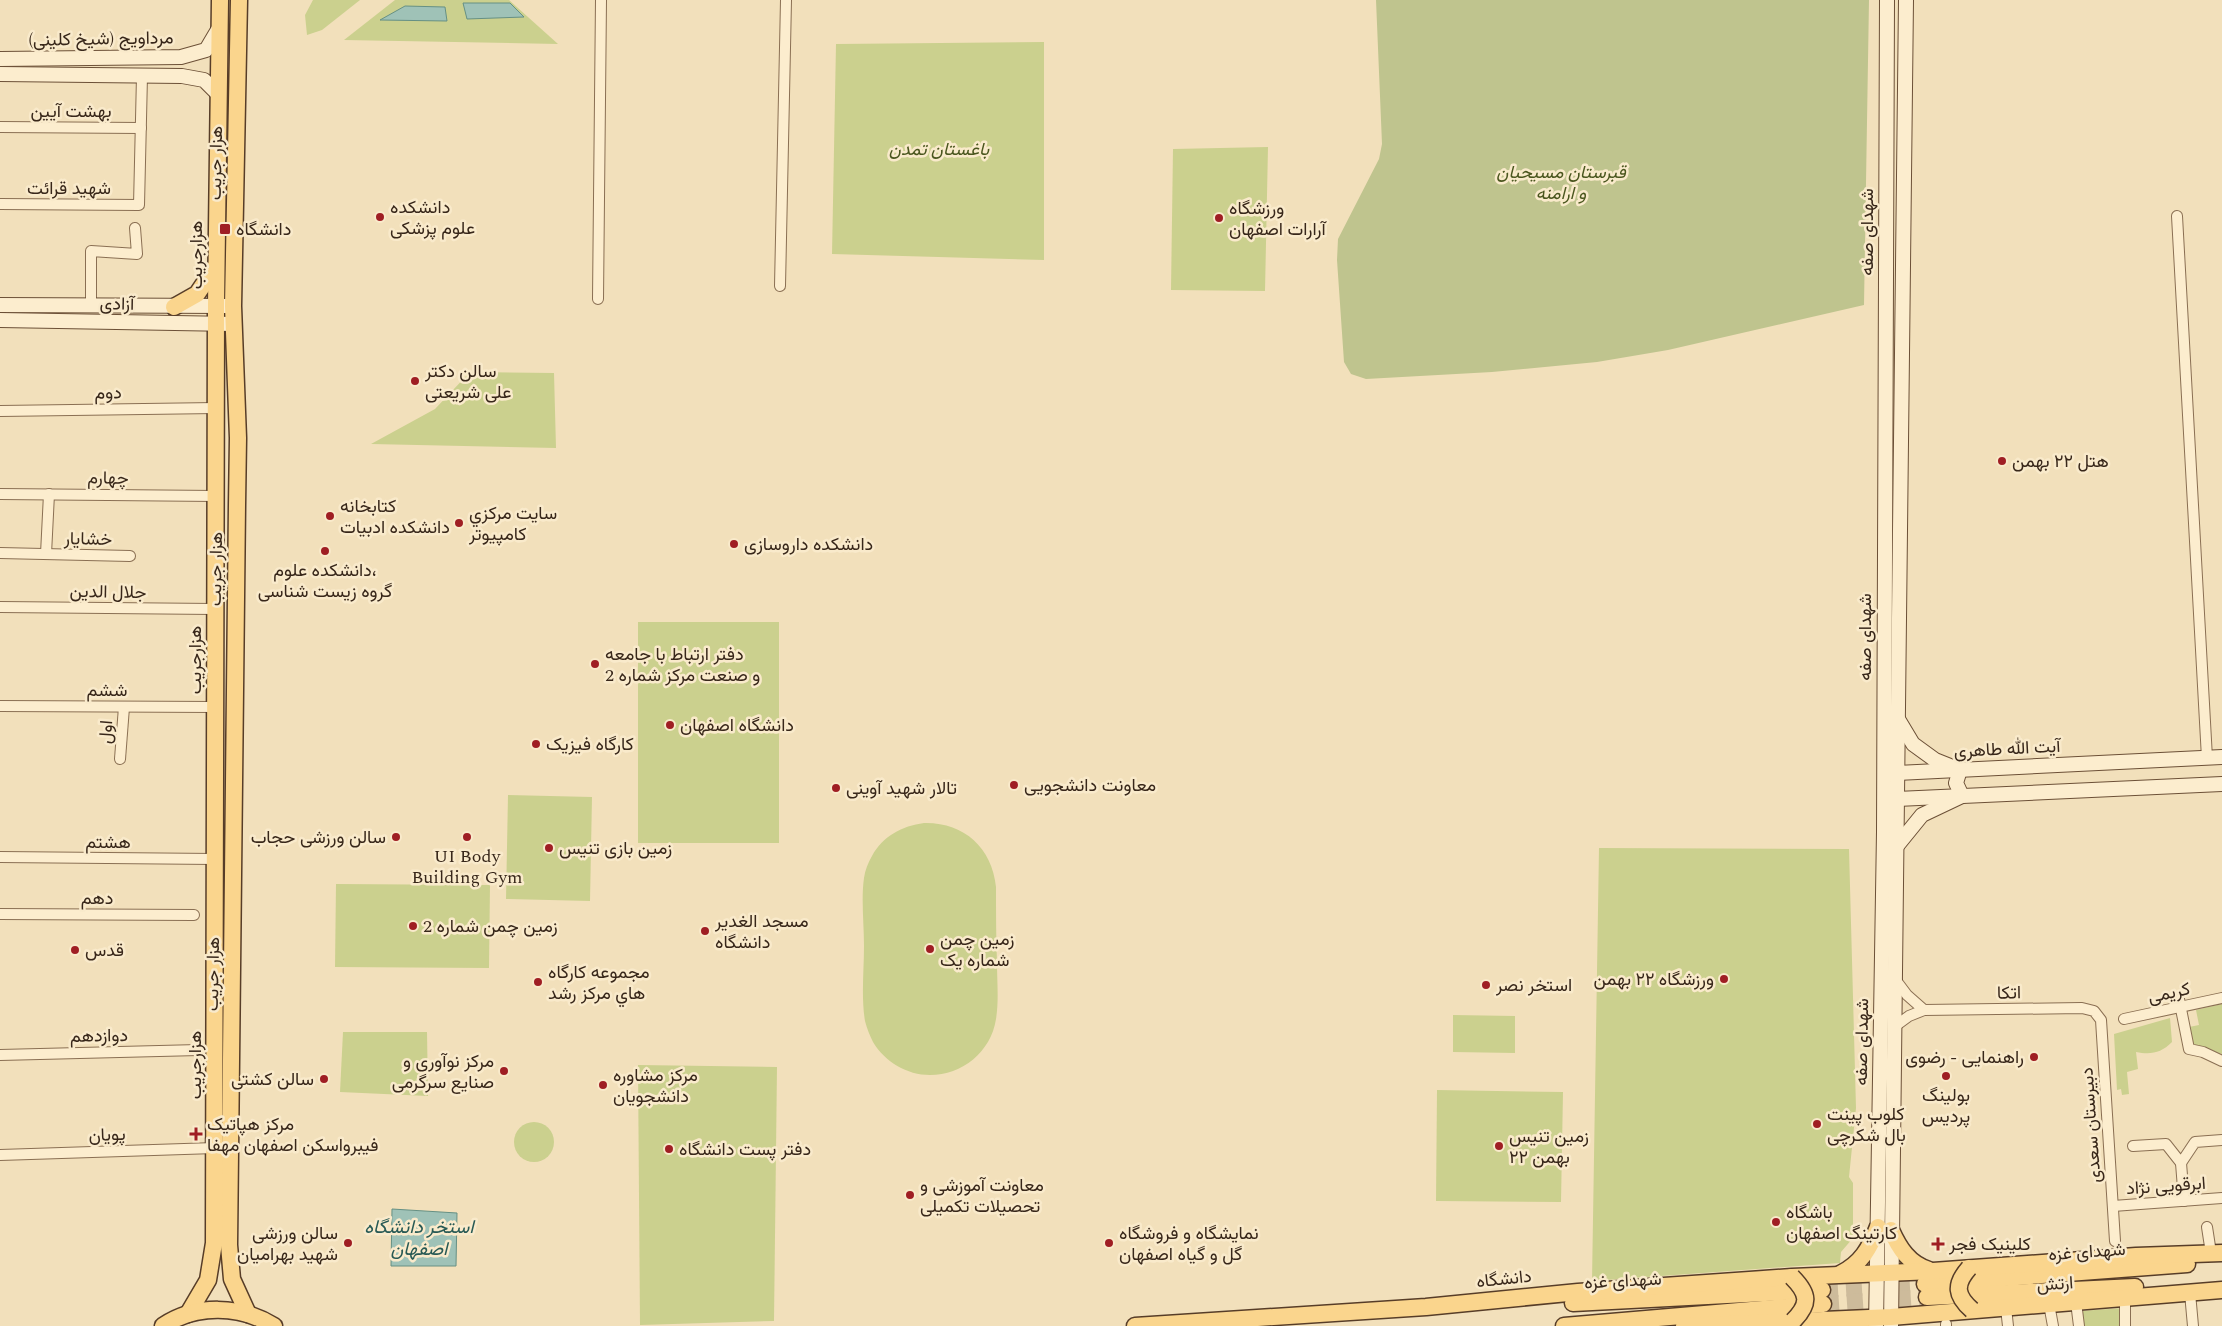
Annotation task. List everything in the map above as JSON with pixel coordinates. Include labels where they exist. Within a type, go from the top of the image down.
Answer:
[{"type":"main road","name":"هزارجریب","points":[[188,1314],[208,1280],[214,1243],[216,266],[220,0]]},
{"type":"main road","name":"هزار جریب","points":[[239,0],[233,306],[238,438],[229,1245],[232,1279],[248,1314]]},
{"type":"main road","name":"شهدای صفه","points":[[1885,1229],[1884,785],[1887,0]]},
{"type":"main road","name":"شهدای صفه","points":[[1883,1274],[1895,979],[1906,0]]},
{"type":"main road","name":"مرداویج (شیخ کلینی)","points":[[0,74],[45,67],[181,57],[206,50],[219,28]]},
{"type":"main road","name":"مرداویج (شیخ کلینی)","points":[[0,59],[45,67],[142,76],[182,76],[204,80],[218,94]]},
{"type":"main road","points":[[1886,88],[1905,88]]},
{"type":"main road","points":[[174,307],[197,294],[216,266]]},
{"type":"main road","name":"آزادی","points":[[0,305],[233,306]]},
{"type":"main road","name":"آزادی","points":[[0,320],[233,324]]},
{"type":"main road","points":[[215,703],[235,699]]},
{"type":"main road","points":[[1898,718],[1913,744],[1935,760],[1960,770],[1956,783],[1962,796]]},
{"type":"main road","name":"آیت الله طاهری","points":[[1897,773],[2222,757]]},
{"type":"main road","points":[[1897,773],[1884,785],[1897,799],[2222,784]]},
{"type":"main road","points":[[1896,847],[1922,815],[1962,796]]},
{"type":"main road","points":[[215,1079],[232,1079]]},
{"type":"main road","points":[[1840,1274],[1853,1268],[1885,1229],[1911,1261],[1921,1267],[1928,1284]]},
{"type":"main road","name":"ارتش","points":[[1883,1274],[1928,1284],[1969,1268],[2136,1256],[2218,1256]]},
{"type":"main road","name":"شهدای غزه","points":[[1928,1284],[2218,1256]]},
{"type":"main road","points":[[1969,1268],[1960,1278],[1959,1288],[1961,1300],[1972,1310]]},
{"type":"main road","points":[[1883,1274],[1891,1295],[1883,1323]]},
{"type":"main road","points":[[1883,1274],[1875,1296],[1883,1323]]},
{"type":"main road","name":"دانشگاه","points":[[1135,1326],[1426,1307],[1578,1292],[1792,1277],[1883,1274]]},
{"type":"main road","points":[[1792,1277],[1802,1287],[1805,1298],[1804,1310],[1793,1321]]},
{"type":"main road","name":"شهدای غزه","points":[[1928,1284],[2222,1282]]},
{"type":"main road","name":"ارتش","points":[[1883,1323],[1921,1314],[2222,1290]]},
{"type":"main road","name":"شهدای غزه","points":[[1426,1307],[1822,1297],[1564,1326]]},
{"type":"main road","points":[[163,1326],[188,1314],[221,1310],[248,1314],[274,1326]]},
{"type":"main road","points":[[1908,1326],[1921,1314]]},
{"type":"main road","points":[[1684,1326],[1829,1320],[1883,1323]]},
{"type":"main road","points":[[1829,1320],[1849,1326]]},
{"type":"street","points":[[598,299],[601,0]]},
{"type":"street","points":[[780,286],[786,0]]},
{"type":"street","points":[[141,128],[142,76]]},
{"type":"street","name":"بهشت آیین","points":[[0,127],[141,128]]},
{"type":"street","name":"شهید قرائت","points":[[0,204],[139,204],[141,128]]},
{"type":"street","points":[[2177,216],[2207,758]]},
{"type":"street","points":[[91,305],[91,251],[137,254],[135,228]]},
{"type":"street","name":"دوم","points":[[0,410],[216,408]]},
{"type":"street","name":"چهارم","points":[[0,494],[216,496]]},
{"type":"street","name":"خشایار","points":[[46,554],[49,494]]},
{"type":"street","name":"خشایار","points":[[0,553],[130,556]]},
{"type":"street","name":"جلال الدین","points":[[0,607],[215,609]]},
{"type":"street","name":"ششم","points":[[0,706],[124,707],[215,703]]},
{"type":"street","name":"اول","points":[[120,759],[124,707]]},
{"type":"street","name":"هشتم","points":[[0,857],[215,859]]},
{"type":"street","name":"دهم","points":[[0,914],[194,915]]},
{"type":"street","points":[[1894,1027],[1909,1016],[1924,1010],[1907,995],[1895,979]]},
{"type":"street","name":"کریمی","points":[[2124,1020],[2180,1003],[2222,998]]},
{"type":"street","points":[[2180,1003],[2189,1049],[2203,1052],[2222,1061]]},
{"type":"street","name":"اتکا","points":[[1924,1010],[2082,1008],[2094,1010]]},
{"type":"street","name":"دبیرستان سعدی","points":[[2094,1010],[2101,1020],[2115,1241]]},
{"type":"street","name":"دوازدهم","points":[[0,1054],[199,1050]]},
{"type":"street","points":[[2181,1163],[2194,1142],[2222,1140]]},
{"type":"street","points":[[2133,1146],[2166,1144],[2181,1163],[2184,1201]]},
{"type":"street","name":"پویان","points":[[0,1155],[215,1148]]},
{"type":"street","name":"ابرقویی نژاد","points":[[2113,1206],[2222,1198]]},
{"type":"street","points":[[2207,1227],[2218,1256]]},
{"type":"street","points":[[2098,1258],[2115,1241],[2136,1256]]},
{"type":"street","points":[[2190,1293],[2193,1326]]},
{"type":"street","points":[[2125,1298],[2125,1326]]},
{"type":"street","points":[[2076,1302],[2079,1326]]},
{"type":"street","points":[[2049,1304],[2053,1326]]},
{"type":"street","points":[[2006,1308],[2008,1326]]},
{"type":"green space","points":[[313,0],[360,0],[322,30],[307,35],[305,15]]},
{"type":"green space","points":[[395,0],[509,0],[558,44],[344,40]]},
{"type":"green space","name":"قبرستان مسیحیان و ارامنه","points":[[1376,0],[1869,0],[1864,305],[1668,350],[1597,362],[1492,372],[1366,379],[1351,374],[1344,362],[1337,260],[1338,239],[1379,159],[1382,144]]},
{"type":"green space","name":"باغستان تمدن","points":[[1044,42],[1044,260],[832,254],[836,44]]},
{"type":"green space","points":[[1268,147],[1265,291],[1171,290],[1173,149]]},
{"type":"green space","points":[[470,372],[554,373],[556,448],[371,444],[435,409]]},
{"type":"green space","points":[[638,622],[779,622],[779,843],[638,843]]},
{"type":"green space","name":"زمین بازی تنیس","points":[[508,795],[592,797],[590,901],[506,899]]},
{"type":"green space","name":"زمین چمن شماره یک","points":[[924,823],[951,827],[963,832],[973,840],[989,860],[996,887],[998,998],[993,1031],[981,1051],[964,1066],[942,1074],[930,1075],[913,1073],[897,1066],[878,1049],[873,1042],[865,1021],[863,993],[863,894],[867,867],[876,849],[887,838],[901,829]]},
{"type":"green space","name":"ورزشگاه ۲۲ بهمن","points":[[1599,848],[1849,849],[1856,1108],[1849,1177],[1853,1183],[1853,1238],[1841,1252],[1840,1263],[1592,1281]]},
{"type":"green space","name":"زمین چمن شماره 2","points":[[336,884],[490,885],[489,968],[335,967]]},
{"type":"green space","points":[[2222,1004],[2222,1054],[2193,1044],[2189,1027],[2199,1025],[2196,1010]]},
{"type":"green space","points":[[1453,1015],[1515,1016],[1515,1053],[1453,1052]]},
{"type":"green space","points":[[2170,1018],[2172,1042],[2164,1049],[2156,1052],[2136,1052],[2138,1069],[2127,1072],[2129,1094],[2122,1095],[2121,1089],[2117,1090],[2114,1034]]},
{"type":"green space","points":[[343,1032],[427,1032],[428,1096],[340,1092]]},
{"type":"green space","points":[[638,1065],[777,1067],[774,1321],[640,1325]]},
{"type":"green space","name":"زمین تنیس ۲۲ بهمن","points":[[1437,1090],[1563,1092],[1561,1202],[1436,1201]]},
{"type":"green space","points":[[530,1122],[538,1122],[545,1125],[551,1131],[554,1142],[551,1153],[545,1159],[538,1162],[530,1162],[523,1159],[517,1153],[514,1146],[514,1138],[517,1131],[523,1125]]},
{"type":"green space","points":[[2123,1308],[2123,1326],[2082,1326],[2081,1311]]},
{"type":"water","points":[[463,3],[510,3],[524,17],[467,19]]},
{"type":"water","points":[[405,6],[445,7],[447,21],[380,20]]},
{"type":"water","name":"استخر دانشگاه اصفهان","points":[[392,1209],[457,1213],[456,1266],[391,1266]]},
{"type":"tunnel","points":[[1822,1290],[1925,1284]]},
{"type":"tunnel","points":[[1823,1304],[1927,1297]]},
{"type":"place","name":"دانشکده علوم پزشکی","points":[[380,217]]},
{"type":"place","name":"ورزشگاه آرارات اصفهان","points":[[1219,218]]},
{"type":"place","name":"دانشگاه","points":[[225,229]]},
{"type":"place","name":"سالن دکتر علی شریعتی","points":[[415,381]]},
{"type":"place","name":"هتل ۲۲ بهمن","points":[[2002,461]]},
{"type":"place","name":"کتابخانه دانشکده ادبيات","points":[[330,516]]},
{"type":"place","name":"سايت مرکزي کامپيوتر","points":[[459,523]]},
{"type":"place","name":"دانشکده داروسازی","points":[[734,544]]},
{"type":"place","name":"دانشکده علوم، گروه زیست شناسی","points":[[325,551]]},
{"type":"place","name":"دفتر ارتباط با جامعه و صنعت مرکز شماره 2","points":[[595,664]]},
{"type":"place","name":"دانشگاه اصفهان","points":[[670,725]]},
{"type":"place","name":"کارگاه فیزیک","points":[[536,744]]},
{"type":"place","name":"معاونت دانشجویی","points":[[1014,785]]},
{"type":"place","name":"تالار شهید آوینی","points":[[836,788]]},
{"type":"place","name":"سالن ورزشی حجاب","points":[[396,837]]},
{"type":"place","name":"UI Body Building Gym","points":[[467,837]]},
{"type":"place","name":"زمین بازی تنیس","points":[[549,848]]},
{"type":"place","name":"زمین چمن شماره 2","points":[[413,926]]},
{"type":"place","name":"مسجد الغدیر دانشگاه","points":[[705,931]]},
{"type":"place","name":"زمین چمن شماره یک","points":[[930,949]]},
{"type":"place","name":"قدس","points":[[75,950]]},
{"type":"place","name":"ورزشگاه ۲۲ بهمن","points":[[1724,979]]},
{"type":"place","name":"مجموعه کارگاه هاي مرکز رشد","points":[[538,982]]},
{"type":"place","name":"استخر نصر","points":[[1486,985]]},
{"type":"place","name":"راهنمایی - رضوی","points":[[2034,1057]]},
{"type":"place","name":"مرکز نوآوری و صنایع سرگرمی","points":[[504,1071]]},
{"type":"place","name":"بولینگ پردیس","points":[[1946,1076]]},
{"type":"place","name":"سالن کشتی","points":[[324,1079]]},
{"type":"place","name":"مرکز مشاوره دانشجویان","points":[[603,1085]]},
{"type":"place","name":"کلوب پینت بال شکرچی","points":[[1817,1124]]},
{"type":"place","name":"مرکز هپاتیک فیبرواسکن اصفهان مهفا","points":[[196,1134]]},
{"type":"place","name":"زمین تنیس ۲۲ بهمن","points":[[1499,1146]]},
{"type":"place","name":"دفتر پست دانشگاه","points":[[669,1149]]},
{"type":"place","name":"معاونت آموزشی و تحصیلات تکمیلی","points":[[910,1195]]},
{"type":"place","name":"باشگاه کارتینگ اصفهان","points":[[1776,1222]]},
{"type":"place","name":"سالن ورزشی شهید بهرامیان","points":[[348,1243]]},
{"type":"place","name":"نمایشگاه و فروشگاه گل و گیاه اصفهان","points":[[1109,1243]]},
{"type":"place","name":"کلینیک فجر","points":[[1938,1244]]}]
